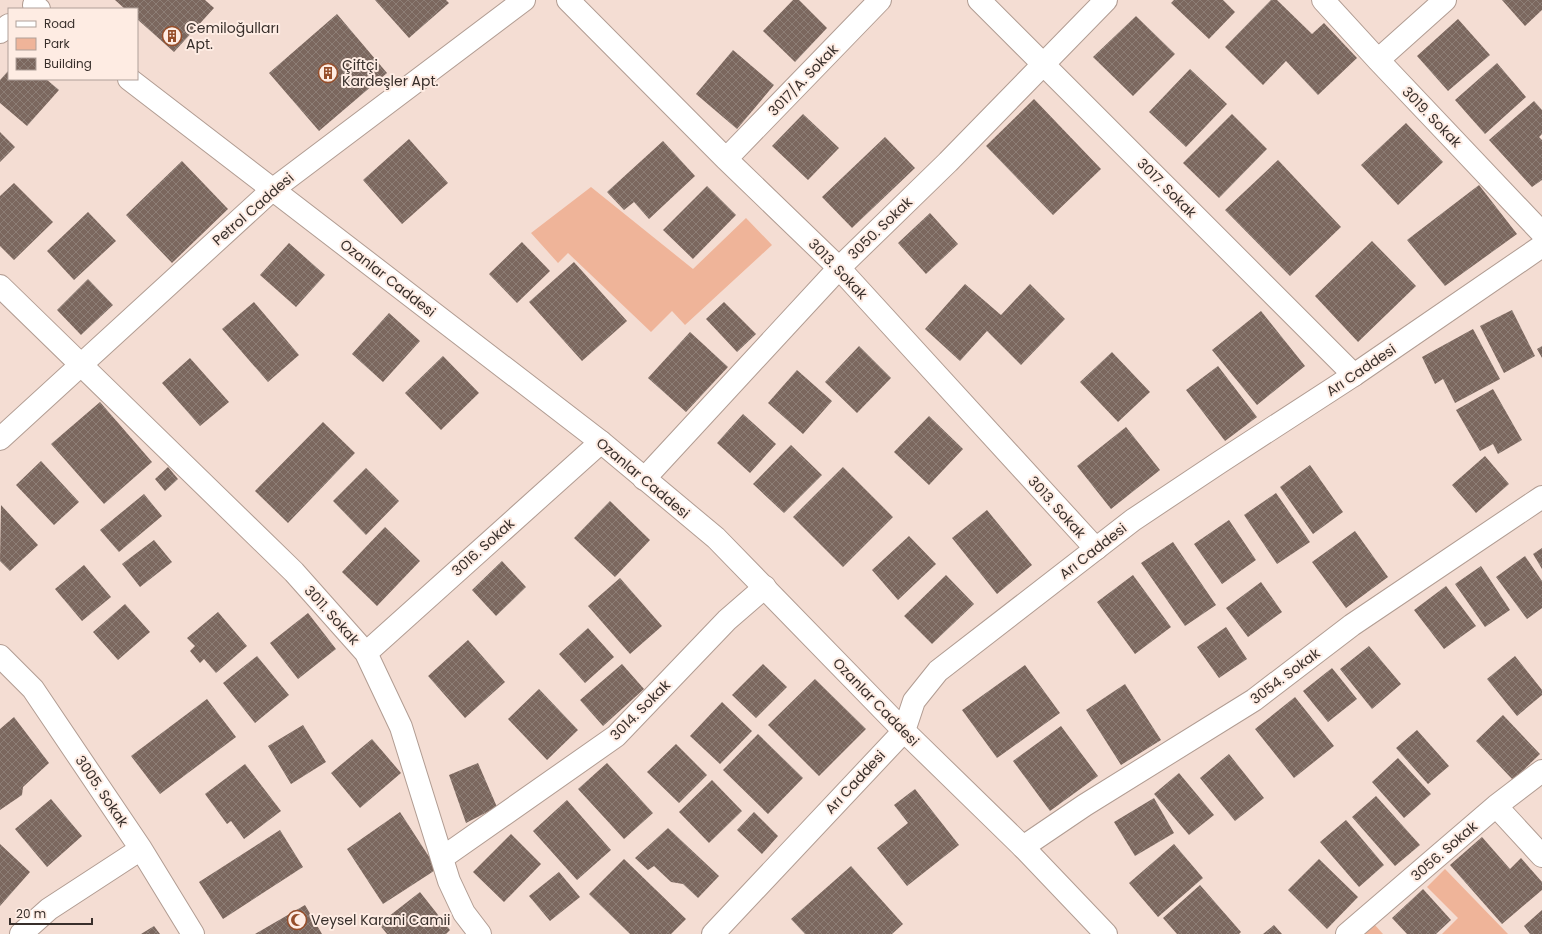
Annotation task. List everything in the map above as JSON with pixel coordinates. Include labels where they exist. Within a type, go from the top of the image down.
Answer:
[{"type":"street","name":"Petrol Caddesi","points":[[0,439],[272,190],[524,0]]},
{"type":"street","name":"3013. Sokak","points":[[568,0],[726,159],[839,268],[1096,549]]},
{"type":"street","name":"3017/A. Sokak","points":[[726,159],[880,0]]},
{"type":"street","name":"3017. Sokak","points":[[979,0],[1354,375]]},
{"type":"street","name":"3050. Sokak","points":[[644,479],[839,268],[948,162],[1106,0]]},
{"type":"street","name":"3019. Sokak","points":[[1323,0],[1542,233]]},
{"type":"street","points":[[1378,60],[1445,0]]},
{"type":"street","points":[[0,32],[8,26]]},
{"type":"street","name":"Ozanlar Caddesi","points":[[130,80],[601,442],[716,538],[904,730],[1023,847],[1106,934]]},
{"type":"street","name":"Arı Caddesi","points":[[713,934],[904,730],[914,701],[938,671],[1145,512],[1354,375],[1542,246]]},
{"type":"street","name":"3011. Sokak","points":[[0,286],[82,364],[294,572],[366,653],[401,727],[449,881],[464,913],[480,934]]},
{"type":"street","name":"3016. Sokak","points":[[366,653],[601,442]]},
{"type":"street","name":"3054. Sokak","points":[[1023,847],[1085,805],[1254,700],[1352,625],[1542,497]]},
{"type":"street","name":"3014. Sokak","points":[[442,858],[616,736],[728,620],[765,587]]},
{"type":"street","name":"3005. Sokak","points":[[0,656],[33,689],[141,849],[193,934]]},
{"type":"street","name":"3056. Sokak","points":[[1347,934],[1496,806],[1542,771]]},
{"type":"street","points":[[1496,806],[1542,856]]},
{"type":"street","points":[[21,934],[49,909],[141,849]]},
{"type":"green space","points":[[591,187],[693,269],[746,218],[772,245],[685,325],[672,311],[651,332],[568,253],[558,263],[531,233]]},
{"type":"green space","points":[[1445,869],[1508,934],[1442,934],[1458,918],[1427,887]]},
{"type":"green space","points":[[1374,924],[1383,934],[1364,934]]},
{"type":"building","name":"Cemiloğulları Apt.","points":[[115,0],[205,0],[214,8],[174,52],[138,20],[138,8],[124,8]]},
{"type":"building","points":[[375,0],[446,0],[449,3],[409,38]]},
{"type":"building","points":[[793,0],[799,0],[827,28],[795,62],[763,31]]},
{"type":"building","points":[[1174,0],[1223,0],[1235,12],[1209,39],[1171,3]]},
{"type":"building","points":[[1271,0],[1277,0],[1312,34],[1324,23],[1357,58],[1318,95],[1286,61],[1263,85],[1225,47]]},
{"type":"building","points":[[1502,0],[1542,0],[1542,10],[1525,26]]},
{"type":"building","name":"Çiftçi Kardeşler Apt.","points":[[337,14],[387,73],[319,131],[269,73]]},
{"type":"building","points":[[1136,16],[1175,54],[1133,96],[1093,57]]},
{"type":"building","points":[[1458,19],[1490,55],[1448,91],[1417,56]]},
{"type":"building","points":[[733,50],[774,85],[737,129],[696,94]]},
{"type":"building","points":[[1497,63],[1526,97],[1485,134],[1455,100]]},
{"type":"building","points":[[1190,69],[1227,104],[1186,147],[1149,112]]},
{"type":"building","points":[[8,71],[8,80],[47,80],[59,90],[27,126],[0,103],[0,80]]},
{"type":"building","points":[[1034,99],[1101,169],[1053,215],[986,146]]},
{"type":"building","points":[[1534,101],[1542,110],[1542,134],[1539,137],[1542,140],[1542,180],[1532,187],[1489,140]]},
{"type":"building","points":[[803,114],[839,148],[808,180],[772,146]]},
{"type":"building","points":[[1232,114],[1267,149],[1219,198],[1183,163]]},
{"type":"building","points":[[1406,123],[1443,162],[1398,205],[1361,165]]},
{"type":"building","points":[[0,132],[15,147],[0,162]]},
{"type":"building","points":[[885,137],[915,168],[852,228],[822,197]]},
{"type":"building","points":[[409,139],[448,183],[402,224],[363,180]]},
{"type":"building","points":[[663,141],[695,176],[649,219],[634,202],[624,210],[607,192]]},
{"type":"building","points":[[1278,160],[1341,227],[1290,276],[1225,210]]},
{"type":"building","points":[[182,161],[228,209],[172,263],[126,215]]},
{"type":"building","points":[[14,183],[53,222],[14,260],[0,246],[0,196]]},
{"type":"building","points":[[1479,185],[1517,234],[1445,286],[1407,240]]},
{"type":"building","points":[[707,186],[736,215],[693,259],[663,230]]},
{"type":"building","points":[[88,212],[116,241],[74,280],[47,251]]},
{"type":"building","points":[[930,213],[958,244],[926,274],[898,243]]},
{"type":"building","points":[[1372,241],[1416,286],[1358,342],[1315,296]]},
{"type":"building","points":[[522,242],[550,271],[517,303],[489,274]]},
{"type":"building","points":[[289,243],[325,275],[296,307],[260,275]]},
{"type":"building","points":[[574,262],[627,321],[582,361],[529,302]]},
{"type":"building","points":[[88,279],[113,305],[81,335],[57,310]]},
{"type":"building","points":[[965,284],[1001,315],[1030,284],[1065,319],[1021,365],[987,331],[960,361],[925,329]]},
{"type":"building","points":[[254,302],[299,355],[268,382],[222,329]]},
{"type":"building","points":[[724,302],[756,334],[737,352],[706,319]]},
{"type":"building","points":[[1512,310],[1535,356],[1504,373],[1480,326]]},
{"type":"building","points":[[1261,311],[1305,366],[1257,405],[1212,350]]},
{"type":"building","points":[[389,313],[420,341],[383,382],[352,354]]},
{"type":"building","points":[[1473,329],[1500,379],[1455,403],[1443,379],[1435,384],[1422,357]]},
{"type":"building","points":[[690,332],[728,367],[686,412],[648,378]]},
{"type":"building","points":[[859,346],[891,378],[857,413],[825,382]]},
{"type":"building","points":[[1542,346],[1542,358],[1537,349]]},
{"type":"building","points":[[1112,352],[1150,392],[1118,422],[1080,382]]},
{"type":"building","points":[[443,356],[479,393],[441,430],[405,393]]},
{"type":"building","points":[[190,358],[229,402],[200,426],[162,383]]},
{"type":"building","points":[[1218,366],[1257,417],[1225,441],[1186,390]]},
{"type":"building","points":[[797,370],[832,401],[803,434],[768,403]]},
{"type":"building","points":[[1493,389],[1522,440],[1498,454],[1493,444],[1480,451],[1456,410]]},
{"type":"building","points":[[100,402],[152,462],[104,504],[51,444]]},
{"type":"building","points":[[743,414],[776,444],[750,473],[717,443]]},
{"type":"building","points":[[929,416],[963,449],[929,485],[894,452]]},
{"type":"building","points":[[323,422],[355,453],[288,523],[255,491]]},
{"type":"building","points":[[1126,427],[1160,470],[1111,509],[1077,466]]},
{"type":"building","points":[[791,445],[822,475],[784,513],[753,484]]},
{"type":"building","points":[[1485,456],[1509,484],[1476,513],[1452,485]]},
{"type":"building","points":[[41,461],[79,502],[54,525],[16,485]]},
{"type":"building","points":[[1310,465],[1343,512],[1313,534],[1280,487]]},
{"type":"building","points":[[168,467],[178,479],[165,491],[155,479]]},
{"type":"building","points":[[843,467],[893,517],[843,567],[793,517]]},
{"type":"building","points":[[366,468],[399,501],[366,535],[333,501]]},
{"type":"building","points":[[1276,493],[1310,542],[1277,564],[1244,515]]},
{"type":"building","points":[[144,494],[162,516],[119,552],[100,530]]},
{"type":"building","points":[[610,501],[650,540],[615,577],[574,538]]},
{"type":"building","points":[[1,505],[38,545],[10,571],[0,561]]},
{"type":"building","points":[[987,510],[1032,565],[997,594],[952,538]]},
{"type":"building","points":[[1229,520],[1256,560],[1222,584],[1194,544]]},
{"type":"building","points":[[385,527],[420,561],[377,606],[342,572]]},
{"type":"building","points":[[1355,531],[1388,577],[1346,608],[1312,562]]},
{"type":"building","points":[[909,536],[936,564],[898,600],[872,570]]},
{"type":"building","points":[[154,540],[172,562],[140,587],[122,564]]},
{"type":"building","points":[[1173,542],[1216,605],[1185,626],[1141,563]]},
{"type":"building","points":[[1542,548],[1542,569],[1533,554]]},
{"type":"building","points":[[1525,556],[1542,581],[1542,608],[1527,619],[1496,577]]},
{"type":"building","points":[[502,561],[526,587],[496,616],[472,590]]},
{"type":"building","points":[[84,565],[111,597],[82,621],[55,589]]},
{"type":"building","points":[[1481,566],[1510,610],[1485,627],[1455,584]]},
{"type":"building","points":[[946,575],[974,604],[932,644],[904,616]]},
{"type":"building","points":[[1133,575],[1171,627],[1135,654],[1097,602]]},
{"type":"building","points":[[620,578],[662,626],[630,654],[588,606]]},
{"type":"building","points":[[1261,582],[1282,612],[1248,637],[1226,608]]},
{"type":"building","points":[[1446,586],[1476,626],[1444,649],[1414,610]]},
{"type":"building","points":[[125,604],[150,632],[118,660],[93,632]]},
{"type":"building","points":[[218,612],[247,646],[216,673],[204,659],[200,663],[190,651],[195,646],[187,638]]},
{"type":"building","points":[[308,613],[336,649],[298,679],[270,643]]},
{"type":"building","points":[[1226,627],[1247,659],[1219,678],[1197,647]]},
{"type":"building","points":[[588,628],[614,657],[585,683],[559,654]]},
{"type":"building","points":[[468,640],[505,682],[465,718],[428,676]]},
{"type":"building","points":[[1369,646],[1401,684],[1372,709],[1340,669]]},
{"type":"building","points":[[257,656],[289,695],[255,723],[223,683]]},
{"type":"building","points":[[1515,656],[1542,690],[1542,695],[1517,716],[1487,679]]},
{"type":"building","points":[[622,664],[644,689],[603,726],[580,700]]},
{"type":"building","points":[[763,664],[787,687],[756,718],[732,695]]},
{"type":"building","points":[[1025,665],[1060,713],[997,758],[962,710]]},
{"type":"building","points":[[1332,668],[1357,699],[1328,722],[1303,691]]},
{"type":"building","points":[[815,679],[866,729],[819,776],[768,725]]},
{"type":"building","points":[[1125,684],[1161,740],[1121,765],[1086,710]]},
{"type":"building","points":[[539,689],[578,730],[547,760],[508,719]]},
{"type":"building","points":[[1295,697],[1334,746],[1294,778],[1255,729]]},
{"type":"building","points":[[207,699],[236,737],[160,794],[131,756]]},
{"type":"building","points":[[722,702],[752,731],[720,764],[690,736]]},
{"type":"building","points":[[1503,715],[1540,754],[1513,780],[1476,741]]},
{"type":"building","points":[[14,717],[49,763],[23,787],[22,795],[0,810],[0,729]]},
{"type":"building","points":[[303,725],[326,762],[291,784],[268,746]]},
{"type":"building","points":[[1061,726],[1098,776],[1050,811],[1013,761]]},
{"type":"building","points":[[1417,730],[1449,766],[1428,784],[1396,748]]},
{"type":"building","points":[[758,734],[803,778],[768,814],[723,770]]},
{"type":"building","points":[[372,739],[401,773],[360,808],[331,773]]},
{"type":"building","points":[[676,744],[707,775],[679,803],[647,772]]},
{"type":"building","points":[[1229,754],[1264,798],[1235,821],[1200,778]]},
{"type":"building","points":[[1398,758],[1431,794],[1404,818],[1372,782]]},
{"type":"building","points":[[478,763],[497,807],[466,823],[449,775]]},
{"type":"building","points":[[607,763],[653,813],[624,839],[578,789]]},
{"type":"building","points":[[245,764],[281,811],[244,839],[231,821],[227,824],[205,794]]},
{"type":"building","points":[[1179,773],[1214,815],[1189,835],[1154,794]]},
{"type":"building","points":[[712,780],[742,811],[709,843],[679,812]]},
{"type":"building","points":[[915,789],[959,845],[907,886],[877,848],[908,823],[894,805]]},
{"type":"building","points":[[1376,796],[1420,845],[1395,866],[1352,817]]},
{"type":"building","points":[[1154,798],[1174,833],[1135,856],[1114,822]]},
{"type":"building","points":[[51,799],[82,836],[47,867],[15,829]]},
{"type":"building","points":[[567,800],[611,850],[577,880],[533,831]]},
{"type":"building","points":[[400,812],[437,869],[383,904],[347,849]]},
{"type":"building","points":[[754,812],[778,836],[762,854],[737,830]]},
{"type":"building","points":[[1346,820],[1384,865],[1359,887],[1320,842]]},
{"type":"building","points":[[668,828],[719,876],[698,898],[683,884],[671,882],[654,866],[648,870],[635,858]]},
{"type":"building","points":[[280,830],[303,867],[223,919],[199,882]]},
{"type":"building","points":[[511,834],[541,864],[504,902],[473,872]]},
{"type":"building","points":[[1482,837],[1510,869],[1521,858],[1542,882],[1542,890],[1502,924],[1450,865]]},
{"type":"building","points":[[0,844],[30,872],[0,906]]},
{"type":"building","points":[[1174,844],[1203,878],[1158,917],[1129,883]]},
{"type":"building","points":[[624,859],[686,919],[671,934],[630,934],[589,894]]},
{"type":"building","points":[[1319,859],[1358,897],[1327,929],[1288,890]]},
{"type":"building","points":[[851,866],[903,924],[892,934],[805,934],[791,919]]},
{"type":"building","points":[[559,872],[580,897],[550,921],[529,896]]},
{"type":"building","points":[[1200,885],[1241,932],[1239,934],[1177,934],[1163,918]]},
{"type":"building","points":[[1423,889],[1451,920],[1436,934],[1407,934],[1392,918]]},
{"type":"building","points":[[420,892],[450,930],[446,934],[387,934],[379,924]]},
{"type":"building","name":"Veysel Karani Camii","points":[[305,905],[322,934],[255,934]]},
{"type":"building","points":[[1542,910],[1542,934],[1530,934],[1524,926]]},
{"type":"building","points":[[1274,925],[1282,934],[1263,934]]},
{"type":"building","points":[[154,926],[160,934],[141,934]]},
{"type":"place","name":"Cemiloğulları Apt.","points":[[172,36]]},
{"type":"place","name":"Çiftçi Kardeşler Apt.","points":[[328,73]]},
{"type":"place","name":"Veysel Karani Camii","points":[[297,920]]}]
